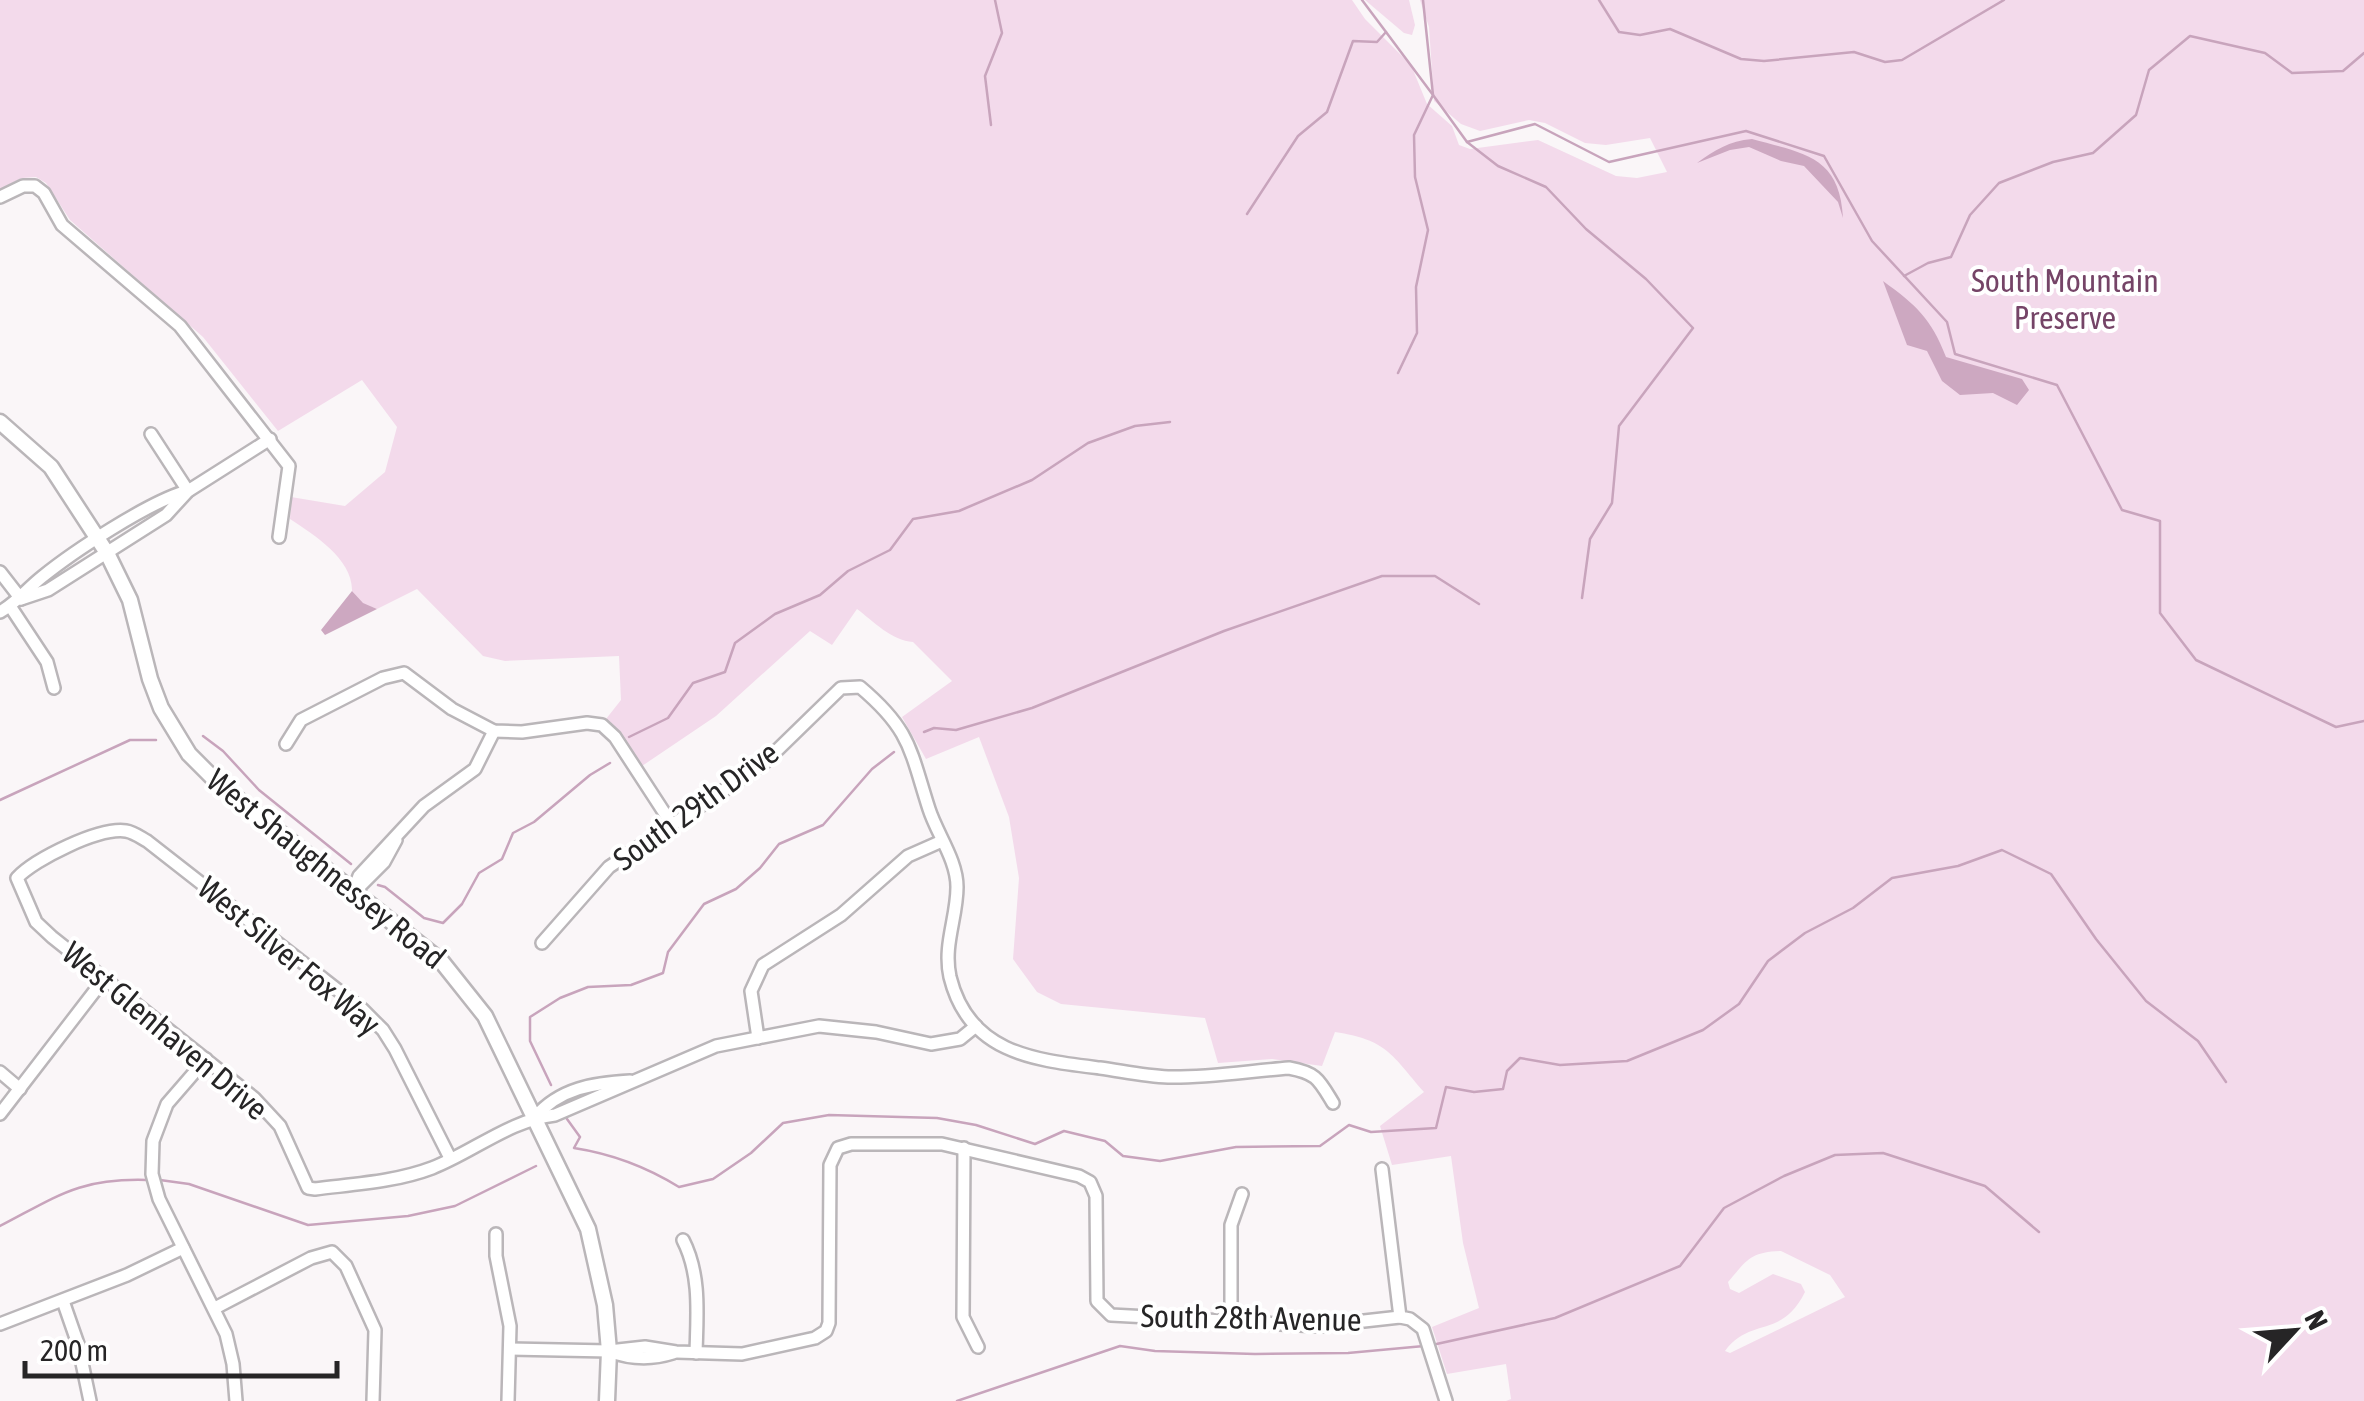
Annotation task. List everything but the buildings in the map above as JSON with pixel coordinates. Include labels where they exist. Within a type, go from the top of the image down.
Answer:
[{"type":"street","points":[[0,197],[24,186],[35,186],[44,193],[62,225],[180,326],[289,466],[278,537]]},
{"type":"street","name":"West Shaughnessey Road","points":[[0,422],[51,467],[103,546],[130,600],[154,691],[189,754],[220,785],[442,962],[485,1016],[588,1229],[600,1276],[609,1351],[607,1401]]},
{"type":"street","points":[[151,434],[188,491]]},
{"type":"street","points":[[10,606],[61,564],[149,526],[166,515],[188,491],[270,439]]},
{"type":"street","points":[[10,606],[69,577],[140,512],[159,500],[188,491]]},
{"type":"street","points":[[140,512],[149,526]]},
{"type":"street","points":[[61,564],[69,577]]},
{"type":"street","points":[[0,572],[10,606],[47,662],[54,688]]},
{"type":"street","points":[[286,744],[300,720],[383,678],[404,673],[452,710],[494,731],[602,724],[672,823]]},
{"type":"street","name":"South 29th Drive","points":[[542,943],[609,867],[762,764],[841,688],[860,687],[887,710],[911,750],[942,841]]},
{"type":"street","points":[[353,892],[384,862],[398,836],[431,799],[475,769],[494,731]]},
{"type":"street","name":"West Silver Fox Way","points":[[16,878],[28,866],[105,830],[129,830],[147,841],[383,1030],[450,1158]]},
{"type":"street","points":[[758,1038],[751,991],[764,965],[841,915],[908,856],[942,841],[957,886],[948,934],[951,978],[958,1000],[976,1026],[1009,1050],[1040,1062],[1168,1077],[1289,1068],[1316,1076],[1333,1103]]},
{"type":"street","name":"West Glenhaven Drive","points":[[16,878],[36,922],[254,1098],[280,1126],[308,1188],[395,1179],[433,1168],[450,1158]]},
{"type":"street","points":[[0,1114],[104,978]]},
{"type":"street","points":[[450,1158],[536,1117],[555,1115],[716,1046],[819,1026],[876,1032],[931,1044],[960,1039],[976,1026]]},
{"type":"street","points":[[206,1058],[167,1104],[153,1141],[154,1181],[215,1308],[233,1364],[236,1401]]},
{"type":"street","points":[[0,1072],[20,1088]]},
{"type":"street","points":[[536,1117],[548,1103],[578,1089],[597,1082],[634,1080]]},
{"type":"street","points":[[578,1089],[583,1102]]},
{"type":"street","points":[[510,1349],[753,1353],[816,1338],[829,1323],[830,1165],[838,1148],[851,1144],[942,1144],[964,1148],[963,1317],[978,1347]]},
{"type":"street","name":"South 28th Avenue","points":[[964,1148],[1090,1182],[1096,1196],[1098,1301],[1111,1315],[1319,1326],[1400,1318]]},
{"type":"street","points":[[1382,1170],[1400,1318],[1417,1323],[1427,1341],[1446,1401]]},
{"type":"street","points":[[1231,1323],[1231,1225],[1242,1194]]},
{"type":"street","points":[[496,1234],[496,1256],[508,1306],[508,1401]]},
{"type":"street","points":[[682,1240],[691,1256],[695,1277],[696,1354]]},
{"type":"street","points":[[0,1324],[183,1248]]},
{"type":"street","points":[[215,1308],[310,1258],[332,1252],[346,1266],[376,1330],[372,1401]]},
{"type":"street","points":[[63,1300],[78,1344],[90,1401]]},
{"type":"green space","name":"South Mountain Preserve","points":[[0,0],[1352,0],[1365,19],[1411,65],[1427,104],[1452,126],[1459,145],[1470,149],[1538,140],[1616,176],[1637,178],[1667,172],[1650,138],[1606,145],[1585,143],[1545,123],[1529,120],[1480,131],[1461,124],[1434,101],[1429,27],[1420,0],[2364,0],[2364,1401],[1506,1401],[1511,1399],[1506,1364],[1447,1374],[1432,1327],[1479,1308],[1463,1243],[1451,1156],[1392,1165],[1380,1126],[1424,1092],[1387,1051],[1352,1035],[1335,1032],[1322,1066],[1272,1059],[1218,1063],[1205,1018],[1061,1004],[1037,992],[1013,959],[1019,878],[1009,817],[979,737],[926,759],[902,717],[952,681],[913,642],[890,634],[857,609],[832,645],[810,631],[716,716],[642,766],[606,719],[621,700],[619,656],[505,661],[483,656],[417,589],[377,609],[363,604],[352,591],[351,579],[339,558],[290,519],[291,497],[345,506],[385,472],[397,427],[362,380],[278,431],[203,337],[70,220],[46,183],[36,177],[22,178],[0,189]],"holes":[[[1781,1251],[1830,1275],[1845,1297],[1730,1353],[1725,1351],[1745,1334],[1786,1317],[1805,1292],[1801,1284],[1773,1274],[1739,1293],[1730,1289],[1728,1282],[1750,1259]]]},
{"type":"green space","points":[[1365,0],[1409,0],[1415,25],[1412,35],[1404,33]]},
{"type":"shaded area","points":[[1752,139],[1802,154],[1826,169],[1835,181],[1843,218],[1838,202],[1804,166],[1749,147],[1697,163],[1723,147]]},
{"type":"shaded area","points":[[1883,281],[1921,313],[1946,357],[2022,379],[2029,390],[2017,405],[1993,393],[1960,395],[1942,381],[1927,351],[1907,345]]},
{"type":"shaded area","points":[[352,591],[363,603],[377,609],[325,635],[321,630]]},
{"type":"waterway","points":[[991,125],[985,76],[1002,33],[995,0]]},
{"type":"waterway","points":[[1247,214],[1298,136],[1327,112],[1353,41],[1377,42],[1386,32],[1362,0]]},
{"type":"waterway","points":[[1423,0],[1433,95],[1467,142],[1535,124],[1609,162],[1746,131],[1824,156],[1872,241],[1947,322],[1955,354],[2057,385],[2122,510],[2160,521],[2160,613],[2196,660],[2336,727],[2364,721]]},
{"type":"waterway","points":[[1599,0],[1619,32],[1640,35],[1670,29],[1741,59],[1764,61],[1854,52],[1885,62],[1902,60],[2004,0]]},
{"type":"waterway","points":[[1386,32],[1433,95],[1414,135],[1415,177],[1428,230],[1416,287],[1417,333],[1398,373]]},
{"type":"waterway","points":[[1904,276],[1928,263],[1951,257],[1970,215],[1999,183],[2053,162],[2093,153],[2136,115],[2149,70],[2190,36],[2265,53],[2292,73],[2343,71],[2364,53]]},
{"type":"waterway","points":[[1467,142],[1498,166],[1546,187],[1693,328],[1619,426],[1612,503],[1590,539],[1582,598]]},
{"type":"waterway","points":[[629,737],[668,718],[693,683],[725,672],[735,643],[775,614],[820,595],[848,571],[890,550],[913,519],[959,511],[1032,480],[1088,443],[1135,426],[1170,422]]},
{"type":"waterway","points":[[924,732],[934,728],[956,730],[1032,708],[1224,631],[1382,576],[1435,576],[1479,604]]},
{"type":"waterway","points":[[203,736],[223,751],[259,790],[351,864]]},
{"type":"waterway","points":[[0,800],[130,740],[156,740]]},
{"type":"waterway","points":[[551,1085],[530,1041],[530,1017],[560,998],[588,987],[631,985],[663,973],[668,952],[704,904],[736,889],[779,844],[823,825],[872,769],[894,752]]},
{"type":"waterway","points":[[378,885],[424,918],[443,923],[462,904],[479,873],[502,859],[513,833],[534,822],[610,763]]},
{"type":"waterway","points":[[567,1119],[580,1137],[574,1148],[628,1162],[679,1187],[713,1179],[751,1153],[783,1123],[829,1115],[937,1118],[976,1125],[1035,1144],[1064,1131],[1105,1141],[1123,1156],[1160,1161],[1236,1147],[1320,1146],[1349,1125],[1371,1132],[1436,1128],[1446,1087],[1474,1092],[1503,1089],[1507,1071],[1520,1058],[1560,1065],[1627,1061],[1703,1030],[1739,1004],[1768,961],[1805,933],[1853,908],[1892,878],[1958,866],[2002,850],[2051,874],[2146,1001],[2198,1041],[2226,1082]]},
{"type":"waterway","points":[[1432,1345],[1555,1318],[1680,1266],[1724,1208],[1784,1176],[1835,1155],[1883,1153],[1985,1186],[2039,1232]]},
{"type":"waterway","points":[[160,1180],[189,1184],[308,1225],[408,1216],[455,1206],[536,1166]]},
{"type":"waterway","points":[[0,1226],[70,1191],[104,1182],[147,1180]]},
{"type":"waterway","points":[[957,1401],[1120,1346],[1255,1354],[1348,1353],[1424,1346]]}]
